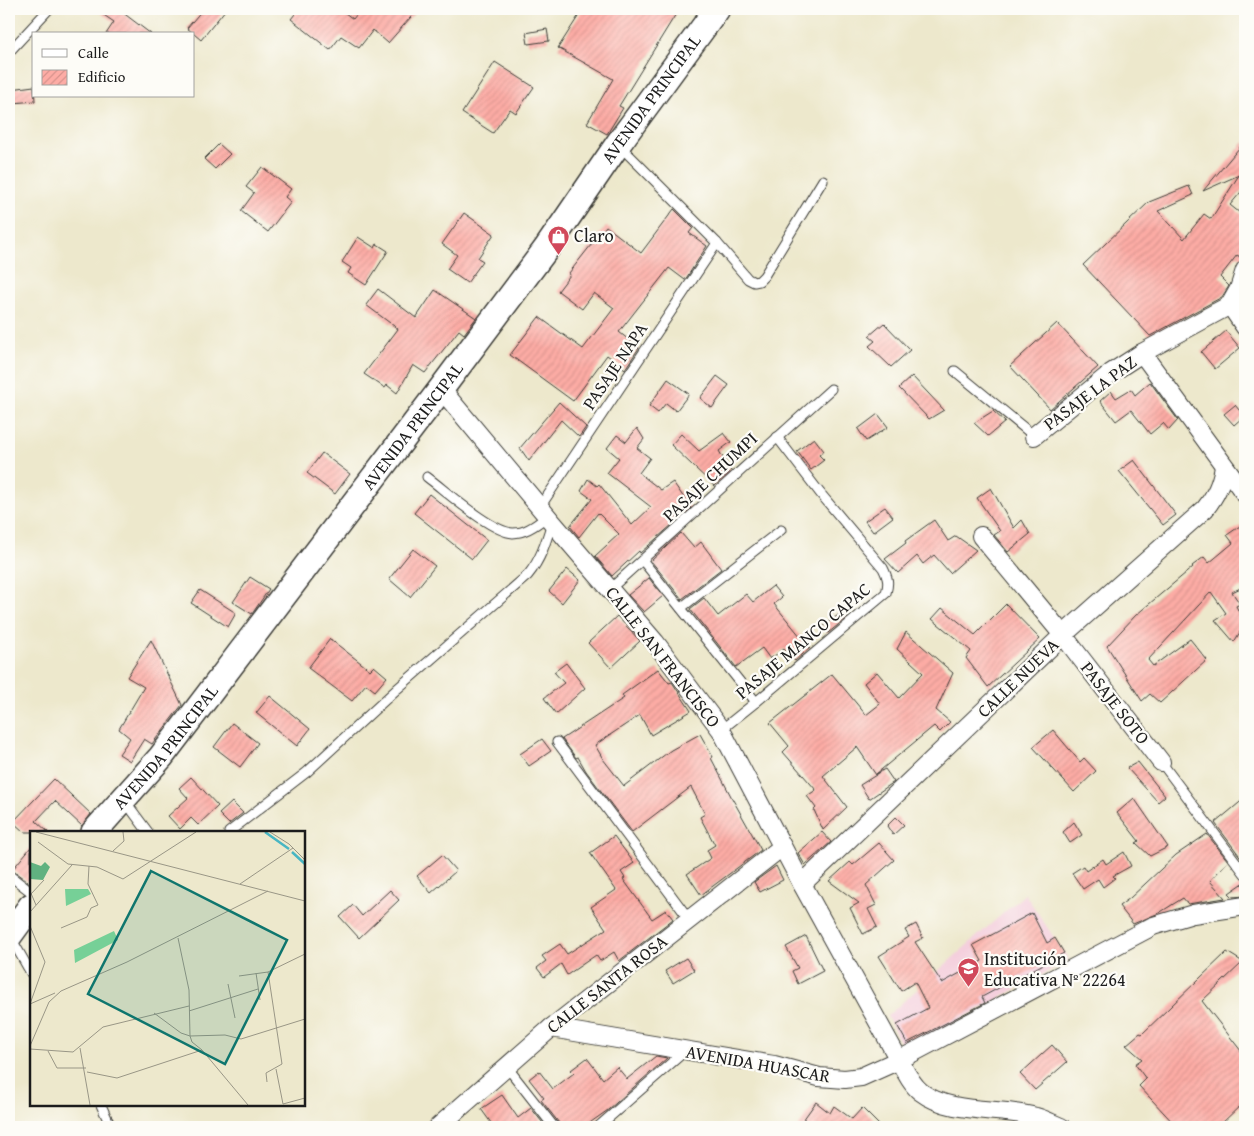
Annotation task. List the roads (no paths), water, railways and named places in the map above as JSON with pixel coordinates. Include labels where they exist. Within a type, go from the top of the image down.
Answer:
[{"type":"main road","name":"AVENIDA PRINCIPAL","points":[[95,831],[161,757],[441,389],[546,249],[618,144],[716,9]]},
{"type":"main road","points":[[9,936],[30,907]]},
{"type":"street","points":[[1245,270],[1239,289],[1230,305],[1245,327]]},
{"type":"street","name":"PASAJE LA PAZ","points":[[1034,436],[1111,373],[1142,353],[1230,305]]},
{"type":"street","points":[[1142,353],[1245,494]]},
{"type":"street","name":"CALLE SAN FRANCISCO","points":[[441,389],[655,642],[721,730],[782,847],[899,1060]]},
{"type":"street","name":"CALLE NUEVA","points":[[802,884],[1063,635],[1205,509],[1216,495],[1222,482],[1224,467]]},
{"type":"street","name":"PASAJE SOTO","points":[[981,536],[1063,635],[1161,762]]},
{"type":"street","name":"CALLE SANTA ROSA","points":[[438,1127],[551,1028],[782,847]]},
{"type":"street","name":"AVENIDA HUASCAR","points":[[551,1028],[774,1065],[819,1077],[845,1079],[861,1076],[899,1060],[1153,926],[1193,914],[1245,906]]},
{"type":"street","points":[[899,1060],[919,1091],[932,1100],[948,1105],[1061,1127]]},
{"type":"lane","points":[[9,52],[49,9]]},
{"type":"lane","points":[[618,144],[748,279],[754,282],[759,281],[764,276],[823,180]]},
{"type":"lane","name":"PASAJE NAPA","points":[[546,515],[716,244]]},
{"type":"lane","name":"PASAJE LA PAZ","points":[[955,370],[1034,436]]},
{"type":"lane","name":"PASAJE CHUMPI","points":[[610,589],[831,389]]},
{"type":"lane","name":"PASAJE MANCO CAPAC","points":[[721,730],[886,593],[888,585],[888,577],[883,568],[820,493],[777,437]]},
{"type":"lane","points":[[427,477],[491,526],[504,532],[516,533],[527,530],[539,523],[546,515]]},
{"type":"lane","points":[[230,831],[307,772],[528,575],[543,552],[546,515]]},
{"type":"lane","points":[[681,608],[781,530]]},
{"type":"lane","points":[[643,561],[756,702]]},
{"type":"lane","points":[[557,742],[689,919]]},
{"type":"lane","name":"PASAJE SOTO","points":[[1161,762],[1245,874]]},
{"type":"lane","points":[[124,799],[147,831]]},
{"type":"lane","points":[[9,875],[30,891]]},
{"type":"lane","points":[[9,936],[30,971]]},
{"type":"lane","points":[[598,1127],[685,1051]]},
{"type":"lane","points":[[507,1067],[554,1127]]},
{"type":"lane","points":[[101,1106],[111,1127]]},
{"type":"place","name":"Claro","points":[[558,255]]},
{"type":"place","name":"Institución Educativa Nº 22264","points":[[968,988]]}]
